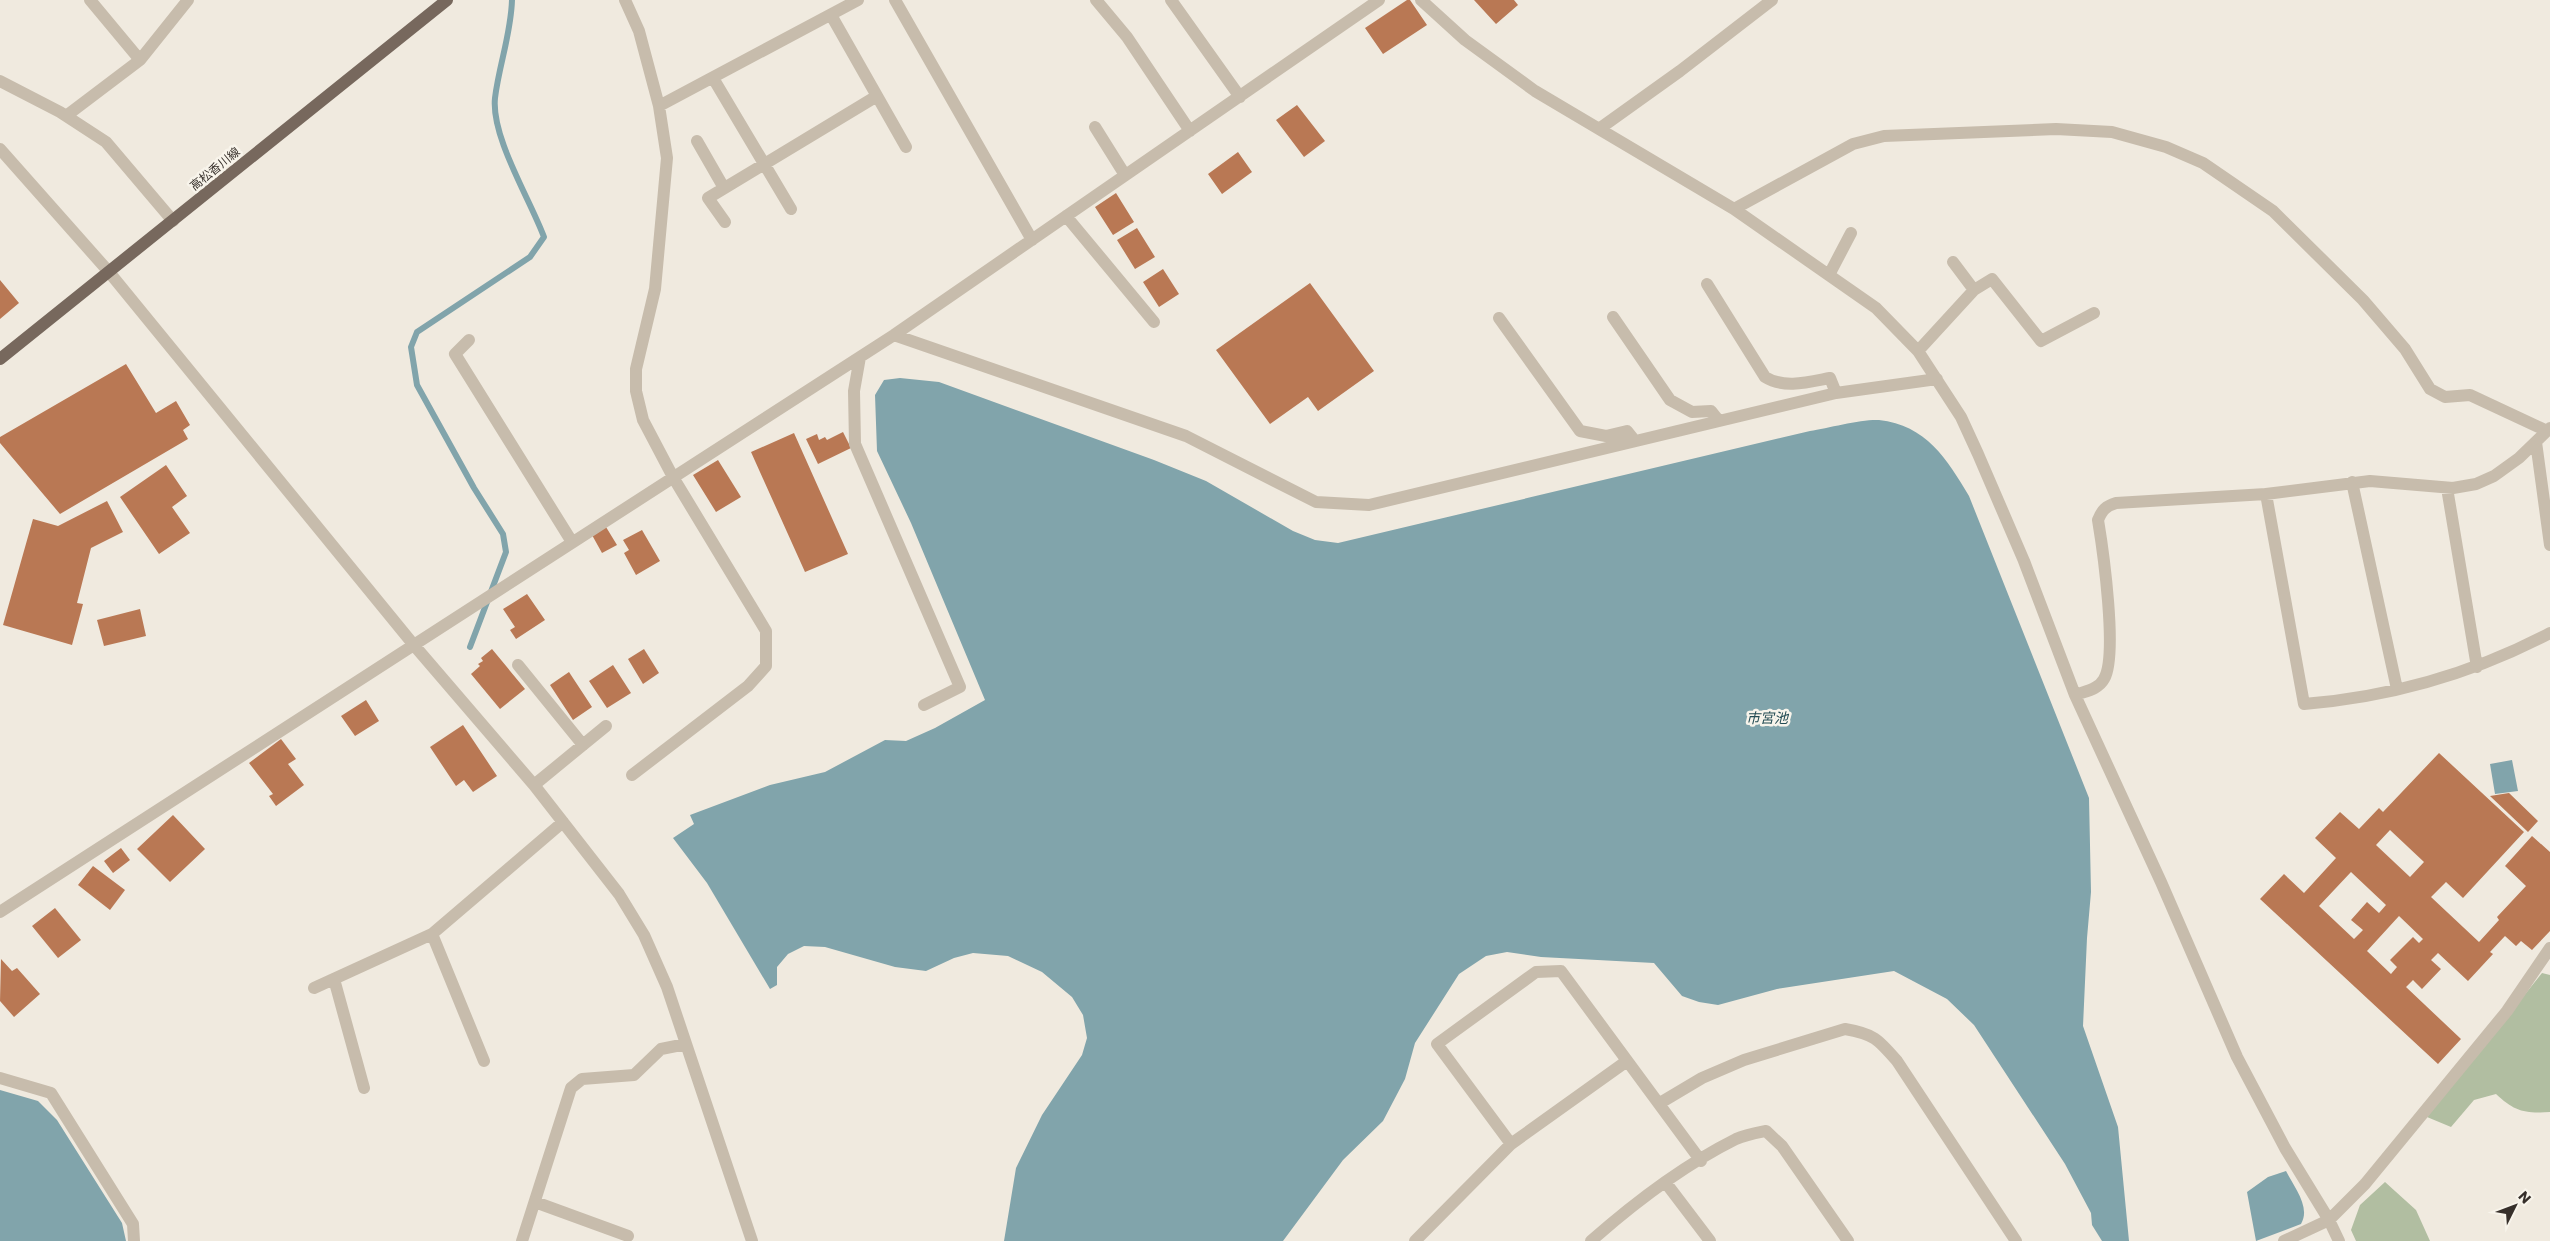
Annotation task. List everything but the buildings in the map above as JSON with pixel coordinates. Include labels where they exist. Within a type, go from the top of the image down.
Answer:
[{"type":"main road","name":"高松香川線","points":[[0,360],[447,0]]},
{"type":"street","points":[[90,0],[140,60]]},
{"type":"street","points":[[66,116],[140,60],[188,0]]},
{"type":"street","points":[[624,0],[639,31],[659,106],[667,158],[655,289],[636,369],[636,391],[643,420],[673,477],[766,631],[766,666],[748,686],[632,774]]},
{"type":"street","points":[[659,106],[858,0]]},
{"type":"street","points":[[895,0],[1032,240]]},
{"type":"street","points":[[1096,0],[1127,37],[1190,131]]},
{"type":"street","points":[[1171,0],[1240,96]]},
{"type":"street","points":[[0,912],[894,335],[1379,0]]},
{"type":"street","points":[[1421,0],[1465,40],[1535,91],[1734,209],[1876,308],[1918,351],[1961,417],[1982,463],[2024,560],[2075,695],[2161,882],[2237,1057],[2284,1148],[2329,1220],[2339,1241]]},
{"type":"street","points":[[1599,129],[1680,72],[1772,0]]},
{"type":"street","points":[[831,15],[906,147]]},
{"type":"street","points":[[713,78],[790,209]]},
{"type":"street","points":[[0,81],[66,116],[106,142],[173,221]]},
{"type":"street","points":[[725,222],[708,198],[877,96]]},
{"type":"street","points":[[1095,127],[1125,175]]},
{"type":"street","points":[[1734,209],[1853,144],[1884,136],[2056,129],[2112,132],[2166,147],[2203,163],[2273,211],[2364,300],[2405,349],[2430,389],[2445,397],[2470,395],[2548,429],[2519,458],[2494,476],[2476,484],[2447,488],[2370,481],[2352,482],[2266,494],[2116,503],[2108,506],[2102,511],[2098,520],[2108,589],[2108,671],[2098,687],[2075,695]]},
{"type":"street","points":[[697,141],[724,188]]},
{"type":"street","points":[[0,149],[109,272],[413,644],[534,785],[619,894],[644,935],[667,987],[752,1241]]},
{"type":"street","points":[[1066,216],[1154,322]]},
{"type":"street","points":[[1829,275],[1851,233]]},
{"type":"street","points":[[1952,262],[1974,290]]},
{"type":"street","points":[[1918,351],[1974,290],[1992,279],[2041,341],[2094,313]]},
{"type":"street","points":[[1707,284],[1764,377],[1775,383],[1800,383],[1830,378],[1836,394]]},
{"type":"street","points":[[1613,317],[1670,400],[1692,412],[1711,411],[1719,422]]},
{"type":"street","points":[[1500,318],[1580,431],[1606,436],[1627,431],[1635,441]]},
{"type":"street","points":[[894,335],[1186,436],[1316,502],[1369,505],[1836,394],[1937,379]]},
{"type":"street","points":[[468,340],[455,354],[572,542]]},
{"type":"street","points":[[860,357],[854,391],[855,444],[960,687],[924,705]]},
{"type":"street","points":[[2536,442],[2550,545]]},
{"type":"street","points":[[2352,482],[2397,688]]},
{"type":"street","points":[[2447,488],[2477,667]]},
{"type":"street","points":[[2266,494],[2304,704],[2352,700],[2477,667],[2515,651],[2550,633]]},
{"type":"street","points":[[518,665],[583,745]]},
{"type":"street","points":[[534,785],[606,726]]},
{"type":"street","points":[[314,988],[432,934],[564,822]]},
{"type":"street","points":[[432,934],[484,1062]]},
{"type":"street","points":[[2284,1241],[2329,1220],[2365,1184],[2506,1011],[2550,948]]},
{"type":"street","points":[[1511,1144],[1437,1044],[1536,972],[1561,971],[1701,1161]]},
{"type":"street","points":[[334,979],[364,1088]]},
{"type":"street","points":[[1660,1103],[1702,1078],[1744,1060],[1845,1029],[1869,1035],[1878,1039],[1897,1061],[2016,1241]]},
{"type":"street","points":[[522,1241],[571,1088],[582,1079],[634,1075],[661,1049],[686,1044]]},
{"type":"street","points":[[1415,1241],[1511,1144],[1627,1061]]},
{"type":"street","points":[[0,1078],[51,1092],[133,1224],[134,1241]]},
{"type":"street","points":[[1591,1241],[1620,1215],[1666,1183],[1737,1138],[1766,1130],[1782,1146],[1848,1241]]},
{"type":"street","points":[[1666,1183],[1710,1241]]},
{"type":"street","points":[[535,1202],[628,1236]]},
{"type":"green space","points":[[2542,973],[2550,975],[2550,1112],[2527,1112],[2514,1108],[2496,1094],[2474,1100],[2451,1127],[2427,1117]]},
{"type":"green space","points":[[2385,1182],[2416,1210],[2430,1241],[2356,1241],[2351,1230],[2360,1205]]},
{"type":"water","name":"市宮池","points":[[900,378],[939,382],[1154,460],[1206,481],[1293,531],[1315,540],[1338,543],[1854,422],[1879,420],[1895,423],[1922,436],[1943,457],[1969,496],[2089,798],[2091,892],[2083,1026],[2118,1127],[2129,1241],[2102,1241],[2092,1225],[2091,1213],[2065,1164],[1974,1025],[1947,999],[1894,971],[1777,989],[1718,1005],[1699,1002],[1682,996],[1654,963],[1541,957],[1507,952],[1486,956],[1459,974],[1415,1043],[1405,1079],[1383,1121],[1343,1160],[1283,1241],[1004,1241],[1016,1168],[1042,1115],[1082,1055],[1087,1038],[1083,1015],[1072,997],[1042,972],[1008,956],[973,953],[954,958],[926,971],[895,967],[825,947],[804,946],[788,954],[777,967],[777,985],[770,989],[707,883],[673,838],[694,824],[690,815],[770,785],[825,772],[885,740],[906,741],[935,728],[985,700],[911,523],[877,451],[875,395],[884,380]]},
{"type":"water","points":[[2512,760],[2518,791],[2495,794],[2490,764]]},
{"type":"water","points":[[0,1090],[38,1101],[57,1120],[122,1223],[126,1241],[0,1241]]},
{"type":"water","points":[[2286,1171],[2303,1204],[2304,1217],[2301,1224],[2256,1241],[2247,1192],[2268,1177]]},
{"type":"waterway","points":[[470,647],[506,552],[503,534],[474,488],[417,385],[411,347],[417,332],[530,257],[544,237],[505,149],[495,114],[495,98],[512,0]]}]
